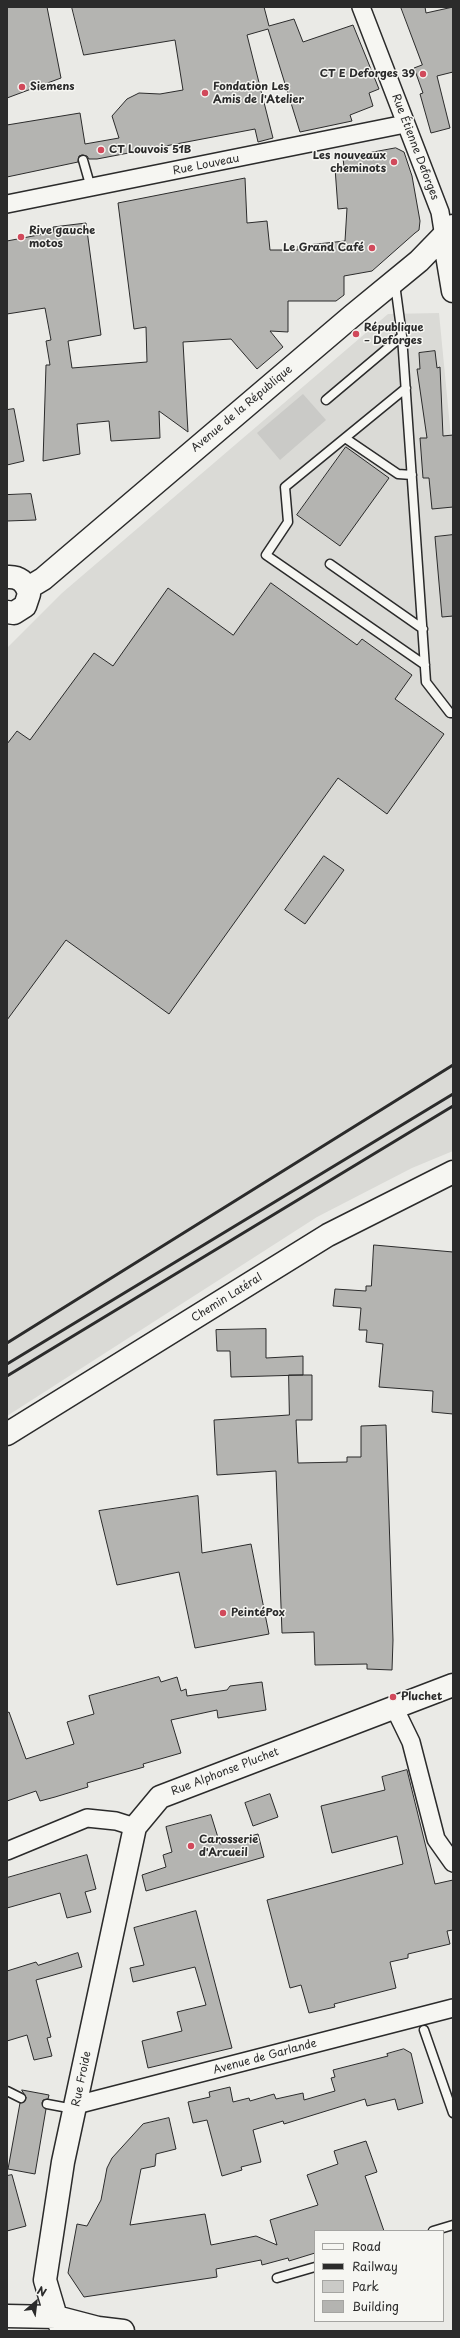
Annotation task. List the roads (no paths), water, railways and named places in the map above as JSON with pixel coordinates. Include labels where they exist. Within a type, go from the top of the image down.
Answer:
[{"type":"street","name":"Rue Étienne Deforges","points":[[362,7],[405,124],[449,231],[453,291]]},
{"type":"street","name":"Rue Louveau","points":[[7,204],[405,124]]},
{"type":"street","name":"Avenue de la République","points":[[28,588],[43,579],[419,261],[449,231]]},
{"type":"street","points":[[7,578],[19,579],[28,588],[29,594],[25,606],[14,613],[7,613]]},
{"type":"street","name":"Chemin Latéral","points":[[7,1434],[328,1235],[453,1172]]},
{"type":"street","name":"Rue Alphonse Pluchet","points":[[136,1826],[160,1797],[453,1685]]},
{"type":"street","points":[[394,1707],[411,1742],[436,1839],[453,1863]]},
{"type":"street","points":[[7,1851],[87,1818],[116,1821],[136,1826]]},
{"type":"street","name":"Rue Froide","points":[[59,2324],[45,2280],[63,2162],[136,1826]]},
{"type":"street","name":"Avenue de Garlande","points":[[76,2107],[453,2008]]},
{"type":"street","points":[[7,2316],[59,2324],[123,2331]]},
{"type":"lane","points":[[83,160],[91,188]]},
{"type":"lane","points":[[394,281],[402,336],[426,682],[450,713],[453,713]]},
{"type":"lane","points":[[326,400],[402,336]]},
{"type":"lane","points":[[406,388],[285,487],[288,522],[266,555],[425,665]]},
{"type":"lane","points":[[345,438],[398,474],[412,475]]},
{"type":"lane","points":[[330,564],[423,629]]},
{"type":"lane","points":[[424,2030],[453,2113]]},
{"type":"lane","points":[[7,2091],[21,2098]]},
{"type":"lane","points":[[47,2104],[76,2107]]},
{"type":"lane","points":[[436,2230],[453,2225]]},
{"type":"lane","points":[[277,2278],[314,2267]]},
{"type":"railway","points":[[7,1343],[453,1065]]},
{"type":"railway","points":[[7,1364],[453,1094]]},
{"type":"railway","points":[[7,1376],[453,1106]]},
{"type":"place","name":"CT E Deforges 39","points":[[423,74]]},
{"type":"place","name":"Siemens","points":[[22,87]]},
{"type":"place","name":"Fondation Les Amis de l'Atelier","points":[[205,93]]},
{"type":"place","name":"CT Louvois 51B","points":[[101,150]]},
{"type":"place","name":"Les nouveaux cheminots","points":[[394,162]]},
{"type":"place","name":"Rive gauche motos","points":[[21,237]]},
{"type":"place","name":"Le Grand Café","points":[[372,248]]},
{"type":"place","name":"République – Deforges","points":[[356,334]]},
{"type":"place","name":"PeintéPox","points":[[223,1613]]},
{"type":"place","name":"Pluchet","points":[[393,1697]]},
{"type":"place","name":"Carosserie d'Arcueil","points":[[191,1846]]}]
